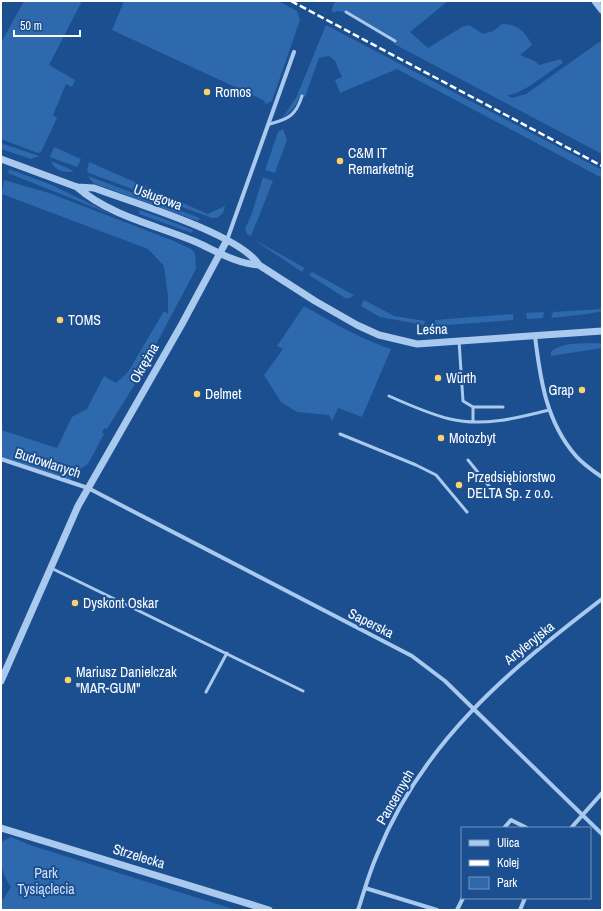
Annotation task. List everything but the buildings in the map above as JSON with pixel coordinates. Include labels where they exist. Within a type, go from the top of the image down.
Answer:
[{"type":"street","points":[[595,1],[602,10]]},
{"type":"street","name":"Okrężna","points":[[1,681],[50,568],[88,488],[228,240],[270,124],[294,52]]},
{"type":"street","name":"Usługowa","points":[[1,159],[77,187],[94,188],[202,228],[228,240]]},
{"type":"street","name":"Usługowa","points":[[77,187],[90,198],[124,215],[221,254]]},
{"type":"street","name":"Leśna","points":[[228,240],[254,256],[259,265]]},
{"type":"street","name":"Leśna","points":[[221,254],[248,264],[259,265],[315,301],[357,325],[380,336],[417,344],[602,331]]},
{"type":"street","points":[[535,336],[539,372],[550,410],[566,443],[577,457],[602,477]]},
{"type":"street","name":"Budowlanych","points":[[1,459],[88,488]]},
{"type":"street","name":"Saperska","points":[[88,488],[412,656],[445,681],[474,708],[602,834]]},
{"type":"street","name":"Artyleryjska","points":[[474,708],[522,662],[602,599]]},
{"type":"street","name":"Pancernych","points":[[358,910],[377,855],[415,782],[451,732],[474,708]]},
{"type":"street","points":[[572,827],[602,793]]},
{"type":"street","points":[[505,827],[511,820],[525,827]]},
{"type":"street","name":"Strzelecka","points":[[1,828],[269,910]]},
{"type":"street","points":[[365,888],[437,910]]},
{"type":"street","points":[[457,910],[462,899]]},
{"type":"street","points":[[520,910],[525,899]]},
{"type":"lane","points":[[346,12],[395,41]]},
{"type":"lane","points":[[270,124],[279,122],[294,114],[302,96]]},
{"type":"lane","points":[[459,342],[463,401],[473,407],[503,407]]},
{"type":"lane","points":[[389,396],[439,416],[473,422],[501,420],[550,410]]},
{"type":"lane","points":[[473,407],[473,422]]},
{"type":"lane","points":[[340,434],[416,465],[436,475],[467,512]]},
{"type":"lane","points":[[468,460],[493,491]]},
{"type":"lane","points":[[50,568],[303,691]]},
{"type":"lane","points":[[206,692],[226,653]]},
{"type":"green space","points":[[24,1],[82,1],[49,65],[75,80],[72,87],[66,84],[53,115],[57,118],[41,152],[38,153],[1,139],[1,43]]},
{"type":"green space","points":[[124,1],[278,1],[297,11],[300,20],[272,101],[266,104],[263,100],[112,30]]},
{"type":"green space","points":[[335,1],[448,1],[410,32],[428,48],[462,27],[469,25],[483,34],[493,31],[502,24],[517,27],[527,36],[532,45],[520,55],[533,60],[539,65],[561,59],[563,63],[521,91],[507,95],[512,98],[526,94],[602,40],[602,154],[396,45],[393,43],[395,41],[346,12],[336,11],[335,13],[331,11]]},
{"type":"green space","points":[[326,25],[602,170],[602,178],[397,69],[340,93],[335,80],[342,77],[335,61],[329,56],[319,58],[305,97],[300,96],[289,113],[283,117],[296,98]]},
{"type":"green space","points":[[283,129],[287,140],[275,173],[265,170],[278,132]]},
{"type":"green space","points":[[1,143],[39,156],[31,159],[1,149]]},
{"type":"green space","points":[[54,147],[81,159],[77,167],[50,157]]},
{"type":"green space","points":[[51,161],[74,171],[67,172],[57,169]]},
{"type":"green space","points":[[89,162],[208,214],[225,206],[223,213],[217,218],[212,218],[97,176],[87,172]]},
{"type":"green space","points":[[9,169],[52,185],[113,215],[8,173]]},
{"type":"green space","points":[[88,176],[200,218],[198,221],[93,183]]},
{"type":"green space","points":[[263,177],[273,181],[251,236],[247,234],[245,229],[252,213]]},
{"type":"green space","points":[[4,180],[49,193],[174,241],[191,249],[195,253],[196,269],[135,384],[107,429],[105,428],[102,432],[104,434],[88,464],[75,472],[70,481],[1,459],[1,430],[57,448],[72,417],[87,409],[104,376],[116,383],[128,372],[164,311],[168,314],[168,297],[164,266],[148,249],[2,194]]},
{"type":"green space","points":[[140,210],[193,230],[192,233],[139,214]]},
{"type":"green space","points":[[253,239],[305,268],[302,272]]},
{"type":"green space","points":[[312,272],[354,295],[350,298],[345,298],[309,275]]},
{"type":"green space","points":[[364,300],[394,316],[425,321],[424,325],[380,317],[361,306]]},
{"type":"green space","points":[[304,306],[357,335],[391,349],[362,417],[338,408],[332,421],[329,415],[297,412],[281,402],[264,375],[283,349],[277,346]]},
{"type":"green space","points":[[602,309],[602,311],[587,314],[551,318],[553,312]]},
{"type":"green space","points":[[544,312],[543,318],[527,319],[526,313]]},
{"type":"green space","points":[[513,314],[513,320],[435,326],[435,320]]},
{"type":"green space","points":[[602,343],[602,348],[551,356],[551,352],[562,346]]},
{"type":"green space","name":"Park Tysiąclecia","points":[[11,837],[30,845],[236,910],[1,910],[1,903],[11,887],[3,871],[1,860],[1,842]]},
{"type":"railway","points":[[291,1],[602,166]]},
{"type":"place","name":"Romos","points":[[207,92]]},
{"type":"place","name":"C&M IT Remarketnig","points":[[340,161]]},
{"type":"place","name":"TOMS","points":[[60,320]]},
{"type":"place","name":"Würth","points":[[438,378]]},
{"type":"place","name":"Grap","points":[[582,390]]},
{"type":"place","name":"Delmet","points":[[197,394]]},
{"type":"place","name":"Motozbyt","points":[[441,438]]},
{"type":"place","name":"Przedsiębiorstwo DELTA Sp. z o.o.","points":[[459,485]]},
{"type":"place","name":"Dyskont Oskar","points":[[75,603]]},
{"type":"place","name":"Mariusz Danielczak \"MAR-GUM\"","points":[[68,680]]}]
